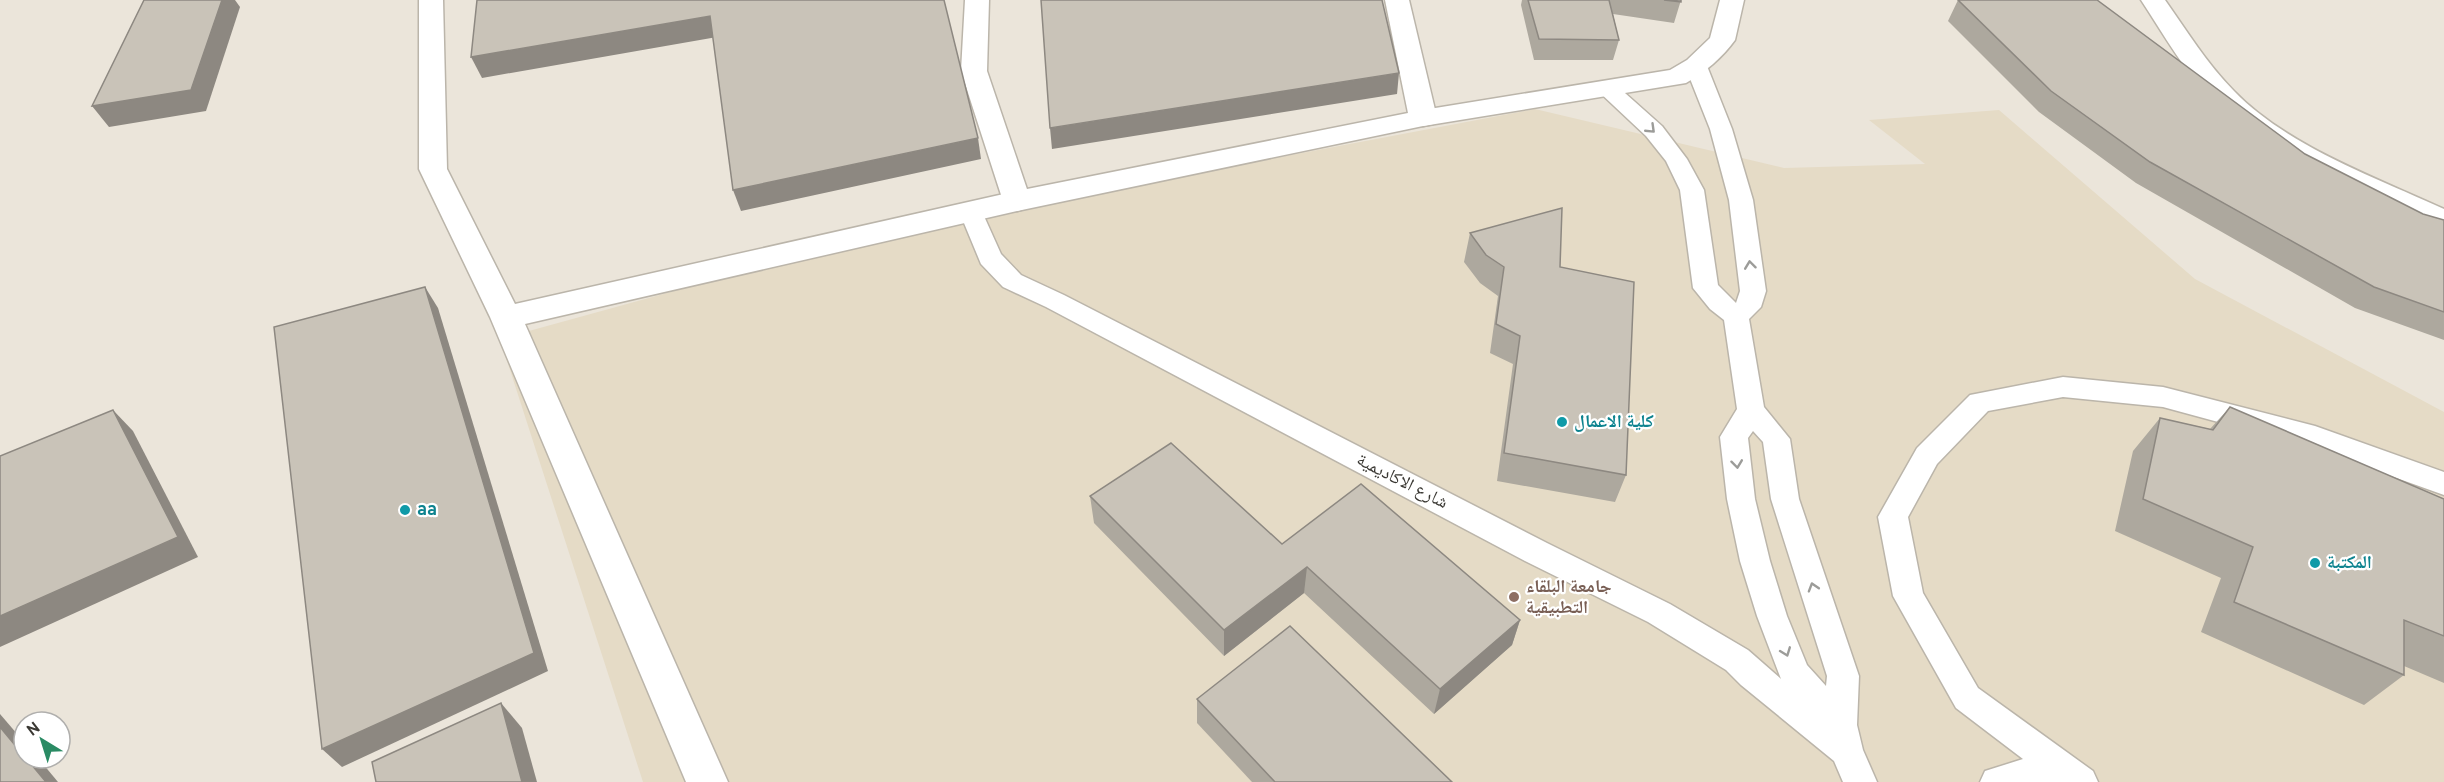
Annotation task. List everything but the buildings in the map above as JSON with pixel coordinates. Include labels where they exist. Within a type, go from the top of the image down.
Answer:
[{"type":"street","points":[[431,0],[433,169],[507,317],[707,782]]},
{"type":"street","points":[[977,0],[974,71],[1017,201]]},
{"type":"street","points":[[1397,0],[1423,118]]},
{"type":"street","points":[[507,317],[1017,201],[1423,118],[1608,90],[1677,77],[1696,66],[1722,40],[1732,0]]},
{"type":"street","points":[[2153,0],[2210,82],[2252,120],[2306,153],[2444,221]]},
{"type":"lane","points":[[1696,66],[1721,129],[1741,200],[1753,291],[1748,307],[1736,316]]},
{"type":"lane","points":[[1608,90],[1654,131],[1676,159],[1692,190],[1706,288],[1719,303],[1736,316],[1751,410],[1776,439],[1785,499],[1843,676],[1843,737]]},
{"type":"lane","name":"شارع الاكاديمية","points":[[971,211],[990,258],[1012,281],[1055,301],[1659,614],[1737,660],[1752,675],[1843,737]]},
{"type":"lane","points":[[2068,773],[1967,698],[1908,596],[1893,517],[1927,456],[1980,402],[2063,387],[2163,397],[2315,437],[2444,484]]},
{"type":"lane","points":[[1751,410],[1734,436],[1741,499],[1755,561],[1772,616],[1795,674],[1843,737],[1860,782]]},
{"type":"lane","points":[[1997,782],[2068,773]]},
{"type":"shaded area","name":"جامعة البلقاء التطبيقية","points":[[1535,109],[1784,168],[1925,164],[1869,120],[1999,110],[2195,279],[2444,412],[2444,782],[643,782],[500,339],[895,230]]},
{"type":"place","name":"كلية الاعمال","points":[[1562,422]]},
{"type":"place","name":"aa","points":[[405,510]]},
{"type":"place","name":"المكتبة","points":[[2315,563]]},
{"type":"place","name":"جامعة البلقاء التطبيقية","points":[[1514,597]]}]
